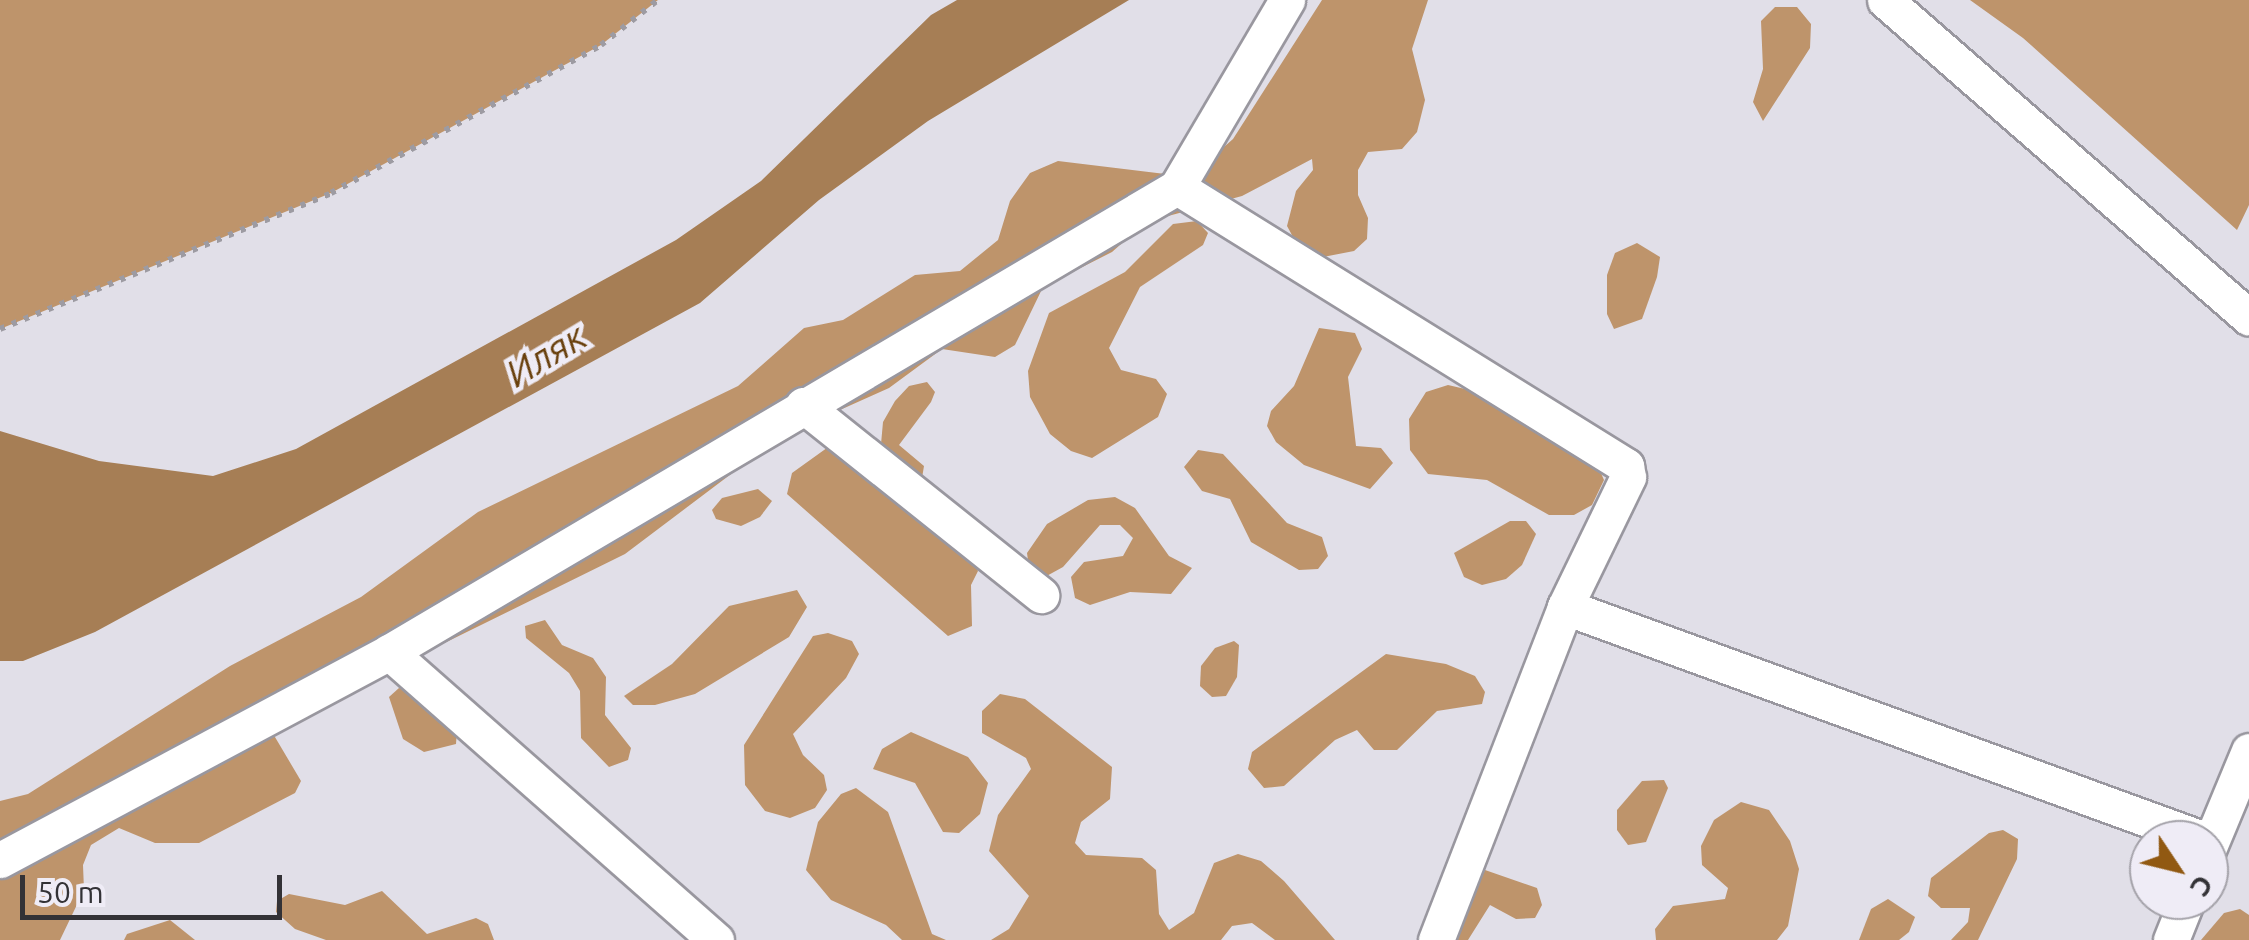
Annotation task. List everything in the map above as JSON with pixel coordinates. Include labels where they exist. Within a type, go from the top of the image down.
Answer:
[{"type":"street","points":[[0,860],[389,652],[1177,187],[1287,0]]},
{"type":"street","points":[[1885,0],[2249,317]]},
{"type":"street","points":[[1177,187],[1626,466],[1628,477],[1565,607],[1436,940]]},
{"type":"street","points":[[803,405],[1041,595]]},
{"type":"street","points":[[1565,607],[2149,820]]},
{"type":"street","points":[[389,652],[716,940]]},
{"type":"street","points":[[2219,820],[2249,751]]},
{"type":"path","points":[[0,329],[332,193],[601,45],[658,0]]},
{"type":"shaded area","points":[[0,0],[658,0],[601,45],[331,193],[0,329]]},
{"type":"shaded area","points":[[1322,0],[1428,0],[1412,49],[1425,100],[1417,132],[1402,149],[1368,152],[1358,170],[1358,195],[1368,218],[1367,239],[1354,251],[1323,257],[1298,246],[1287,226],[1296,191],[1313,170],[1312,159],[1242,196],[1146,222],[1112,252],[1043,287],[1015,345],[995,357],[942,349],[889,388],[802,427],[743,465],[625,554],[284,722],[272,732],[301,781],[295,793],[199,843],[155,843],[119,828],[91,845],[83,865],[84,890],[60,940],[0,940],[0,801],[28,794],[230,666],[361,597],[478,512],[738,386],[804,328],[843,320],[915,275],[960,271],[998,240],[1010,201],[1030,173],[1058,161],[1190,177],[1233,139]]},
{"type":"shaded area","points":[[1970,0],[2249,0],[2249,205],[2237,230],[2023,38]]},
{"type":"shaded area","points":[[1775,7],[1797,7],[1811,24],[1810,48],[1763,121],[1753,102],[1763,69],[1761,21]]},
{"type":"shaded area","points":[[1197,221],[1208,233],[1203,245],[1140,287],[1109,348],[1121,370],[1156,379],[1167,394],[1158,417],[1092,458],[1071,451],[1050,434],[1030,397],[1028,371],[1049,313],[1125,272],[1173,224]]},
{"type":"shaded area","points":[[1637,243],[1660,257],[1657,277],[1642,319],[1614,329],[1607,314],[1607,275],[1615,253]]},
{"type":"shaded area","points":[[1319,328],[1355,333],[1362,349],[1348,377],[1356,446],[1381,448],[1393,463],[1370,489],[1304,465],[1276,442],[1267,426],[1271,411],[1294,386]]},
{"type":"shaded area","points":[[927,382],[935,392],[931,402],[899,445],[924,466],[922,478],[890,460],[881,444],[883,422],[895,401],[909,386]]},
{"type":"shaded area","points":[[1448,385],[1478,392],[1596,462],[1604,480],[1592,505],[1574,515],[1549,515],[1487,480],[1428,474],[1410,450],[1409,419],[1426,392]]},
{"type":"shaded area","points":[[831,445],[973,558],[978,571],[971,585],[972,626],[948,636],[787,494],[792,473]]},
{"type":"shaded area","points":[[1198,450],[1223,454],[1287,523],[1322,537],[1328,556],[1318,569],[1299,570],[1251,542],[1230,499],[1202,491],[1184,467]]},
{"type":"shaded area","points":[[758,489],[772,501],[760,517],[741,526],[716,519],[712,510],[722,498]]},
{"type":"shaded area","points":[[1115,497],[1135,508],[1169,556],[1192,568],[1171,594],[1130,592],[1090,605],[1075,598],[1071,577],[1084,562],[1123,556],[1133,538],[1120,525],[1100,525],[1063,567],[1043,578],[1029,568],[1027,553],[1047,524],[1088,500]]},
{"type":"shaded area","points":[[1510,521],[1526,521],[1536,534],[1522,565],[1506,579],[1482,585],[1464,577],[1454,553]]},
{"type":"shaded area","points":[[797,590],[807,607],[789,637],[695,694],[655,705],[633,705],[624,696],[672,664],[729,606]]},
{"type":"shaded area","points":[[545,620],[562,645],[593,658],[606,677],[605,715],[631,748],[628,760],[609,767],[581,738],[580,691],[569,673],[526,638],[525,626]]},
{"type":"shaded area","points":[[828,633],[852,641],[859,654],[846,678],[793,734],[803,755],[824,775],[827,790],[815,808],[790,818],[765,811],[745,785],[744,745],[813,636]]},
{"type":"shaded area","points":[[1234,641],[1239,645],[1237,677],[1226,696],[1212,697],[1200,686],[1201,666],[1215,648]]},
{"type":"shaded area","points":[[1386,654],[1446,664],[1475,676],[1485,692],[1482,704],[1437,711],[1397,750],[1374,750],[1357,730],[1335,740],[1284,786],[1264,788],[1248,769],[1252,752]]},
{"type":"shaded area","points":[[399,688],[414,691],[457,730],[456,744],[424,752],[403,739],[389,697]]},
{"type":"shaded area","points":[[1000,694],[1025,699],[1112,767],[1110,799],[1081,822],[1075,843],[1086,855],[1142,858],[1156,870],[1159,914],[1169,930],[1194,913],[1214,863],[1238,854],[1261,861],[1284,881],[1335,940],[1275,940],[1252,923],[1232,926],[1221,940],[991,940],[1009,929],[1029,896],[989,851],[998,815],[1031,769],[1026,758],[982,733],[982,711]]},
{"type":"shaded area","points":[[911,732],[968,757],[988,783],[980,814],[959,833],[943,832],[915,783],[873,769],[882,749]]},
{"type":"shaded area","points":[[1664,780],[1668,788],[1646,842],[1628,845],[1617,830],[1617,810],[1642,781]]},
{"type":"shaded area","points":[[856,788],[888,812],[932,934],[946,940],[902,940],[886,925],[831,900],[806,870],[818,822],[841,794]]},
{"type":"shaded area","points":[[1741,802],[1769,810],[1790,841],[1799,869],[1788,926],[1777,940],[1656,940],[1655,929],[1673,906],[1725,899],[1728,888],[1702,865],[1701,846],[1714,820]]},
{"type":"shaded area","points":[[2003,830],[2018,839],[2017,859],[1978,940],[1951,940],[1968,922],[1970,908],[1941,908],[1928,896],[1931,878],[1989,833]]},
{"type":"shaded area","points":[[1485,870],[1537,888],[1542,905],[1535,918],[1516,919],[1490,905],[1468,940],[1447,940]]},
{"type":"shaded area","points":[[382,891],[427,934],[476,918],[488,924],[494,940],[326,940],[295,929],[276,912],[277,901],[289,894],[345,905]]},
{"type":"shaded area","points":[[1888,899],[1915,917],[1909,932],[1899,940],[1859,940],[1871,909]]},
{"type":"shaded area","points":[[2240,909],[2249,915],[2249,940],[2201,940],[2218,920],[2229,920],[2229,912]]},
{"type":"shaded area","points":[[170,920],[195,940],[124,940],[127,934]]},
{"type":"water","name":"Иляк","points":[[957,0],[1129,0],[928,121],[819,200],[700,303],[95,632],[23,661],[0,661],[0,431],[99,461],[213,476],[296,449],[676,240],[761,181],[931,15]]}]
